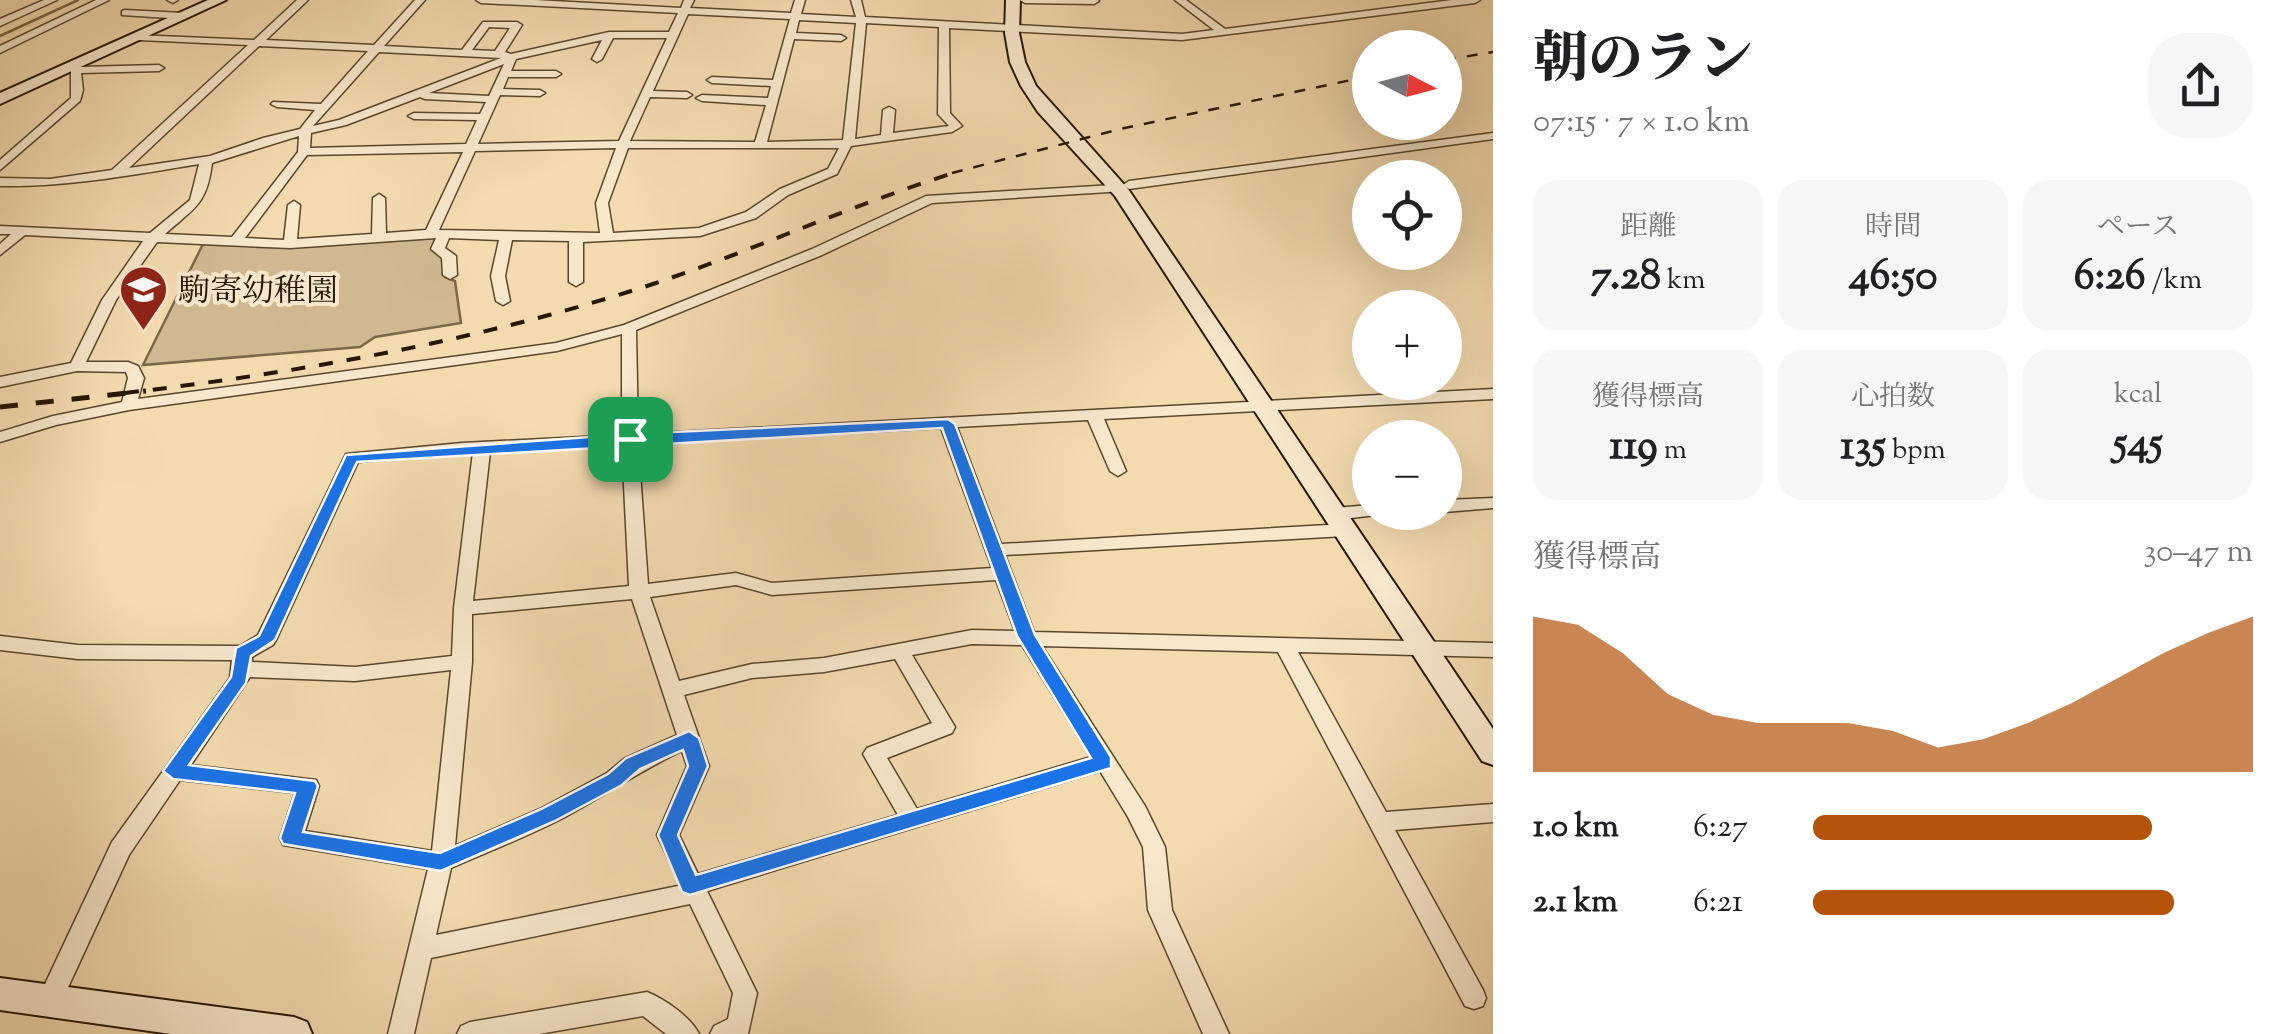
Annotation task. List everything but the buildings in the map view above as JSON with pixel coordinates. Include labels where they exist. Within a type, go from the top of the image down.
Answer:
[{"type":"street","points":[[0,23],[52,0]]},
{"type":"street","points":[[0,50],[104,0]]},
{"type":"street","points":[[138,0],[121,17],[184,16]]},
{"type":"street","points":[[0,99],[219,0]]},
{"type":"street","points":[[113,176],[303,0]]},
{"type":"street","points":[[235,242],[304,152],[304,132],[323,106],[420,0]]},
{"type":"street","points":[[481,0],[687,5],[795,16],[1182,36],[1475,0]]},
{"type":"street","points":[[760,146],[800,0]]},
{"type":"street","points":[[0,230],[290,244],[438,234],[576,238],[700,232],[725,227],[784,192],[833,171],[847,144],[861,18],[856,0]]},
{"type":"street","points":[[1013,0],[1010,26],[1031,92],[1044,112],[1106,171],[1122,192],[1493,753]]},
{"type":"street","points":[[1025,0],[1094,1]]},
{"type":"street","points":[[1180,0],[1225,33]]},
{"type":"street","points":[[607,236],[602,203],[623,144],[687,5]]},
{"type":"street","points":[[0,9],[28,10]]},
{"type":"street","points":[[304,152],[623,144],[847,144],[956,126],[944,114],[944,23]]},
{"type":"street","points":[[465,53],[486,24],[518,26],[498,54]]},
{"type":"street","points":[[0,182],[50,183],[206,160],[427,92],[512,57],[609,35],[674,35]]},
{"type":"street","points":[[596,59],[609,35]]},
{"type":"street","points":[[790,36],[841,38]]},
{"type":"street","points":[[1132,46],[1199,48],[1182,36]]},
{"type":"street","points":[[139,37],[512,57]]},
{"type":"street","points":[[566,56],[572,43]]},
{"type":"street","points":[[450,275],[449,256],[438,249],[438,234],[469,148],[512,57]]},
{"type":"street","points":[[75,68],[159,68]]},
{"type":"street","points":[[0,166],[76,99],[75,68]]},
{"type":"street","points":[[504,74],[556,74]]},
{"type":"street","points":[[712,80],[776,84]]},
{"type":"street","points":[[427,92],[424,97],[540,92]]},
{"type":"street","points":[[646,94],[688,95]]},
{"type":"street","points":[[702,98],[771,102]]},
{"type":"street","points":[[277,104],[323,106]]},
{"type":"street","points":[[888,139],[889,110]]},
{"type":"street","points":[[414,116],[484,117]]},
{"type":"street","points":[[1128,186],[1493,136]]},
{"type":"street","points":[[77,366],[90,330],[153,238],[192,209],[204,189],[206,160]]},
{"type":"street","points":[[0,437],[53,420],[130,405],[557,348],[629,328],[817,252],[930,200],[1109,188]]},
{"type":"street","points":[[379,198],[379,238]]},
{"type":"street","points":[[290,244],[294,205]]},
{"type":"street","points":[[0,251],[21,232]]},
{"type":"street","points":[[503,301],[498,276],[506,237]]},
{"type":"street","points":[[576,238],[576,282]]},
{"type":"street","points":[[629,328],[630,439],[640,592],[698,766],[668,835],[745,993],[739,1026],[723,1034]]},
{"type":"street","points":[[0,382],[77,366],[134,369],[130,405]]},
{"type":"street","points":[[50,999],[120,849],[240,678],[242,661],[266,640],[352,458],[482,447],[1493,394]]},
{"type":"street","points":[[1094,415],[1118,471]]},
{"type":"street","points":[[948,424],[1026,636],[1138,812],[1154,847],[1160,910],[1216,1034]]},
{"type":"street","points":[[400,1034],[441,862],[462,662],[463,608],[482,447]]},
{"type":"street","points":[[1462,505],[1493,503]]},
{"type":"street","points":[[994,550],[1352,518]]},
{"type":"street","points":[[463,608],[736,579],[772,589],[1003,573]]},
{"type":"street","points":[[674,690],[752,670],[824,665],[972,637],[1493,650]]},
{"type":"street","points":[[0,643],[78,652],[242,661],[355,674],[462,662]]},
{"type":"street","points":[[1283,643],[1474,998]]},
{"type":"street","points":[[900,651],[945,728],[874,754],[913,821]]},
{"type":"street","points":[[173,771],[308,786],[290,838],[441,862],[548,815],[615,779],[633,764],[689,738]]},
{"type":"street","points":[[420,950],[692,889],[1104,762]]},
{"type":"street","points":[[1379,822],[1493,813]]},
{"type":"street","points":[[0,994],[294,1034]]},
{"type":"street","points":[[470,1034],[553,1027],[647,1004],[686,1034]]},
{"type":"shaded area","points":[[435,237],[434,251],[445,257],[445,277],[455,281],[461,323],[375,337],[360,347],[143,365],[203,244],[281,247]]},
{"type":"waterway","points":[[0,36],[78,0]]},
{"type":"railway","points":[[1462,57],[1493,52]]},
{"type":"railway","points":[[952,173],[1120,129],[1352,80]]},
{"type":"railway","points":[[125,393],[326,364],[524,322],[653,284],[960,171]]},
{"type":"railway","points":[[0,407],[146,391]]},
{"type":"place","name":"駒寄幼稚園","points":[[143,332]]},
{"type":"route","points":[[948,424],[1026,636],[1104,762],[690,886],[668,835],[698,766],[689,738],[633,764],[615,779],[548,815],[441,862],[290,838],[308,786],[173,771],[240,678],[243,653],[266,640],[352,458],[630,439],[948,424]]}]
